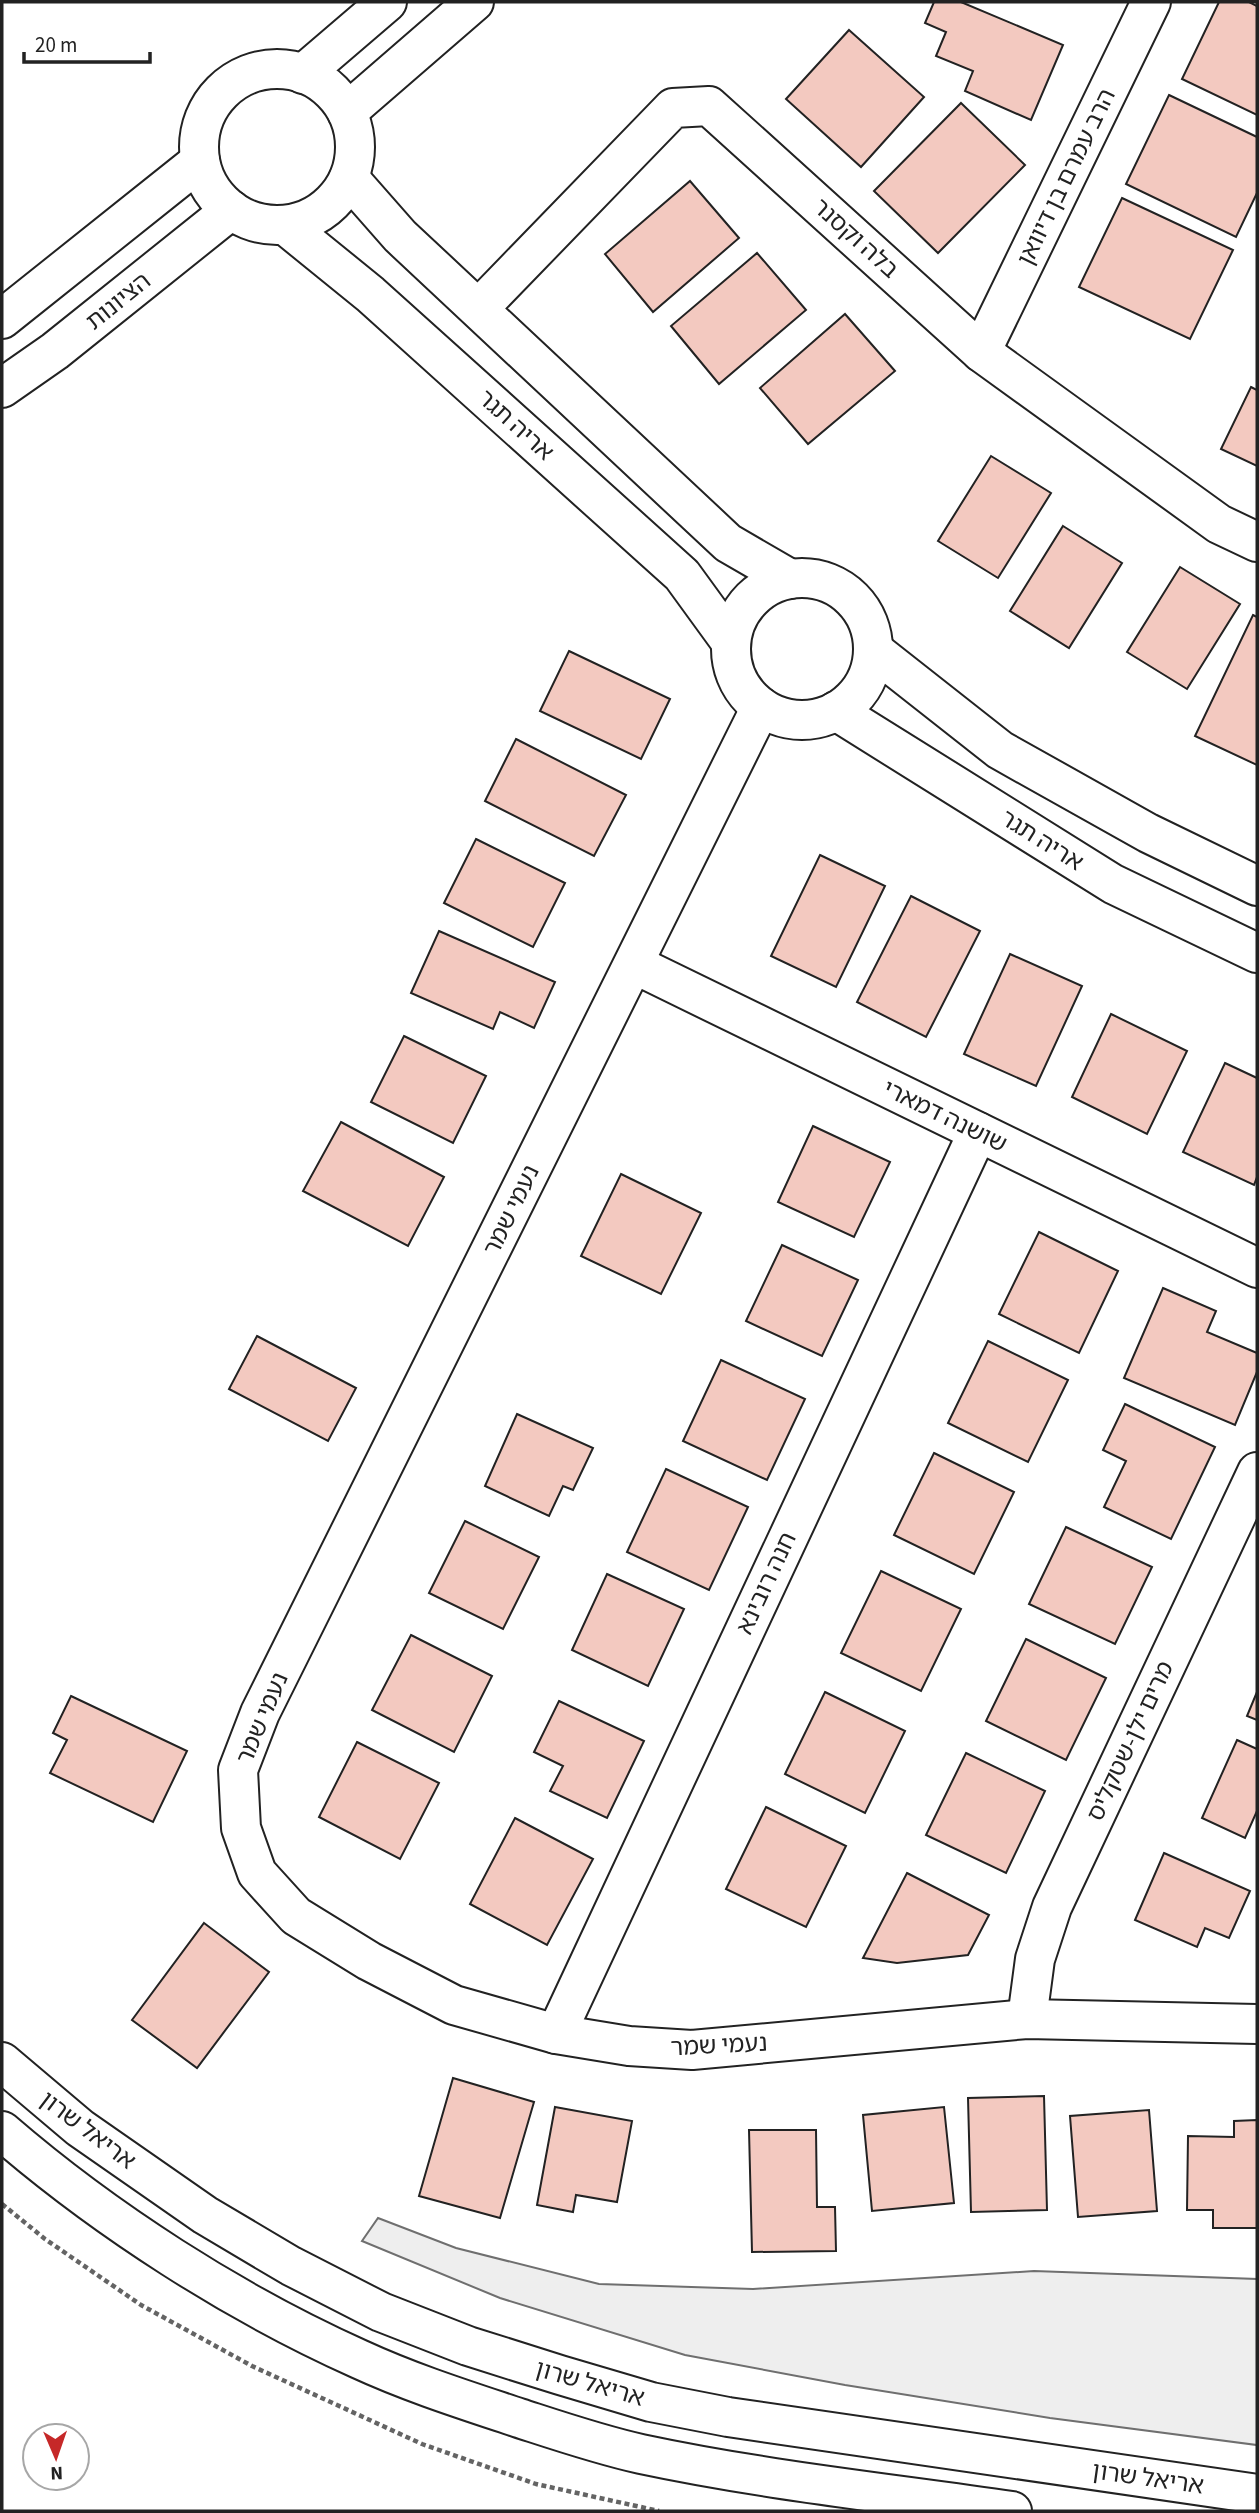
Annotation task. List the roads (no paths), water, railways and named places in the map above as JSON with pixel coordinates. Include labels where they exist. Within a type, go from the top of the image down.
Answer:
[{"type":"street","points":[[303,74],[387,2]]},
{"type":"street","points":[[347,112],[474,2]]},
{"type":"street","name":"הרב עמרם בן דיוואן","points":[[981,352],[1151,2]]},
{"type":"street","points":[[276,69],[303,74],[328,89],[347,112],[354,133],[355,156],[349,178],[338,196],[323,210],[305,220],[285,225],[256,222],[231,210],[211,188],[200,160],[200,134],[209,108],[226,87],[250,74],[276,69]]},
{"type":"street","name":"בלה וקסנר","points":[[484,303],[673,108],[709,106],[981,352],[1219,524],[1257,542]]},
{"type":"street","points":[[2,319],[200,160]]},
{"type":"street","points":[[349,178],[400,236],[728,543],[790,579]]},
{"type":"street","name":"הציונות","points":[[2,388],[55,351],[231,210]]},
{"type":"street","name":"אריה תגר","points":[[285,225],[370,294],[682,575],[730,641]]},
{"type":"street","points":[[811,578],[831,584],[848,595],[862,611],[871,630],[873,650],[863,686],[852,700],[836,711],[818,718],[798,720],[778,716],[761,708],[746,695],[736,678],[731,660],[730,641],[737,619],[750,600],[768,586],[790,579],[811,578]]},
{"type":"street","points":[[873,650],[1000,750],[1148,834],[1257,886]]},
{"type":"street","name":"נעמי שמר","points":[[761,708],[260,1713],[238,1770],[241,1828],[257,1873],[296,1916],[369,1961],[454,2005],[556,2034],[629,2046],[692,2050],[1027,2019],[1257,2024]]},
{"type":"street","name":"אריה תגר","points":[[836,711],[1113,884],[1257,953]]},
{"type":"street","name":"שושנה דמארי","points":[[634,964],[1257,1268]]},
{"type":"street","name":"חנה רובינא","points":[[556,2034],[978,1132]]},
{"type":"street","name":"מרים ילן-שטקליס","points":[[1027,2019],[1035,1959],[1052,1907],[1257,1472]]},
{"type":"street","name":"אריאל שרון","points":[[2,2062],[80,2128],[237,2234],[291,2266],[382,2312],[468,2346],[651,2402],[728,2417],[1257,2494]]},
{"type":"street","points":[[2,2131],[58,2178],[176,2259],[265,2313],[360,2360],[450,2395],[638,2453],[719,2469],[1012,2511]]}]
